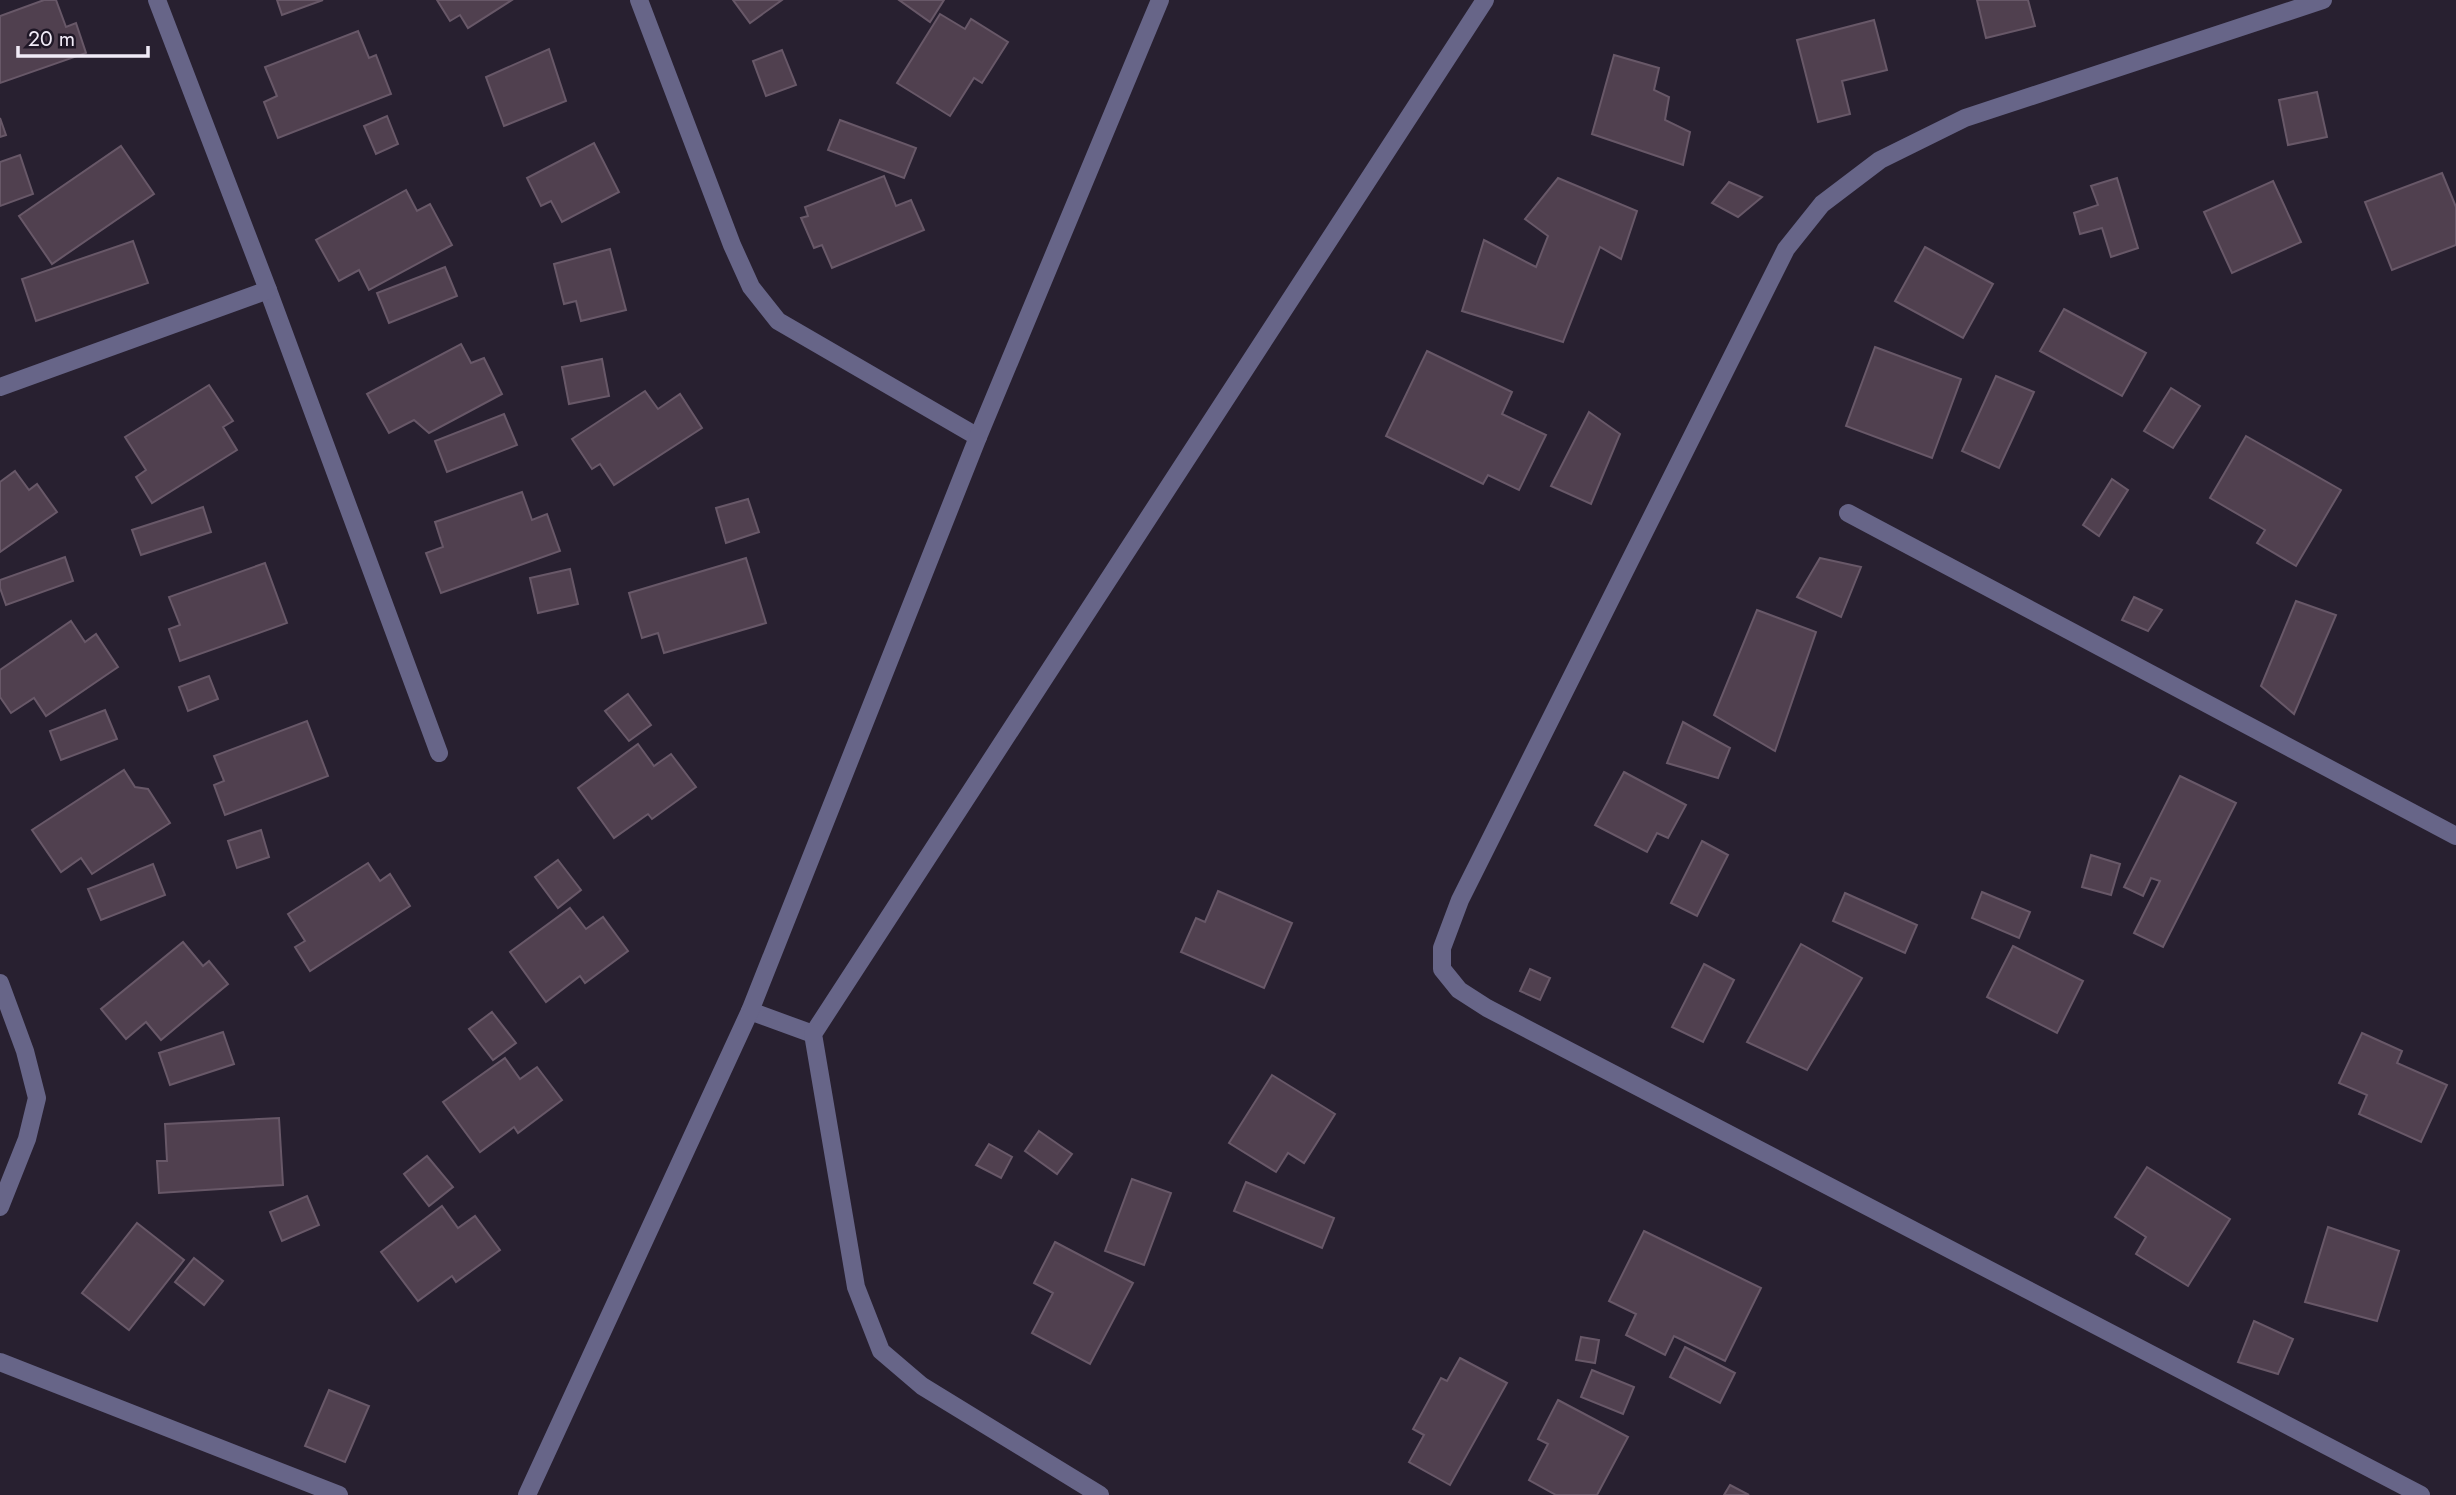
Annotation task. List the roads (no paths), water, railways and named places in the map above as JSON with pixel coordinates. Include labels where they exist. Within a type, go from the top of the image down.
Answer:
[{"type":"street","points":[[157,0],[268,290],[439,753]]},
{"type":"street","points":[[639,0],[732,245],[751,287],[778,321],[978,437]]},
{"type":"street","points":[[527,1495],[750,1011],[978,437],[1160,0]]},
{"type":"street","points":[[1100,1495],[922,1386],[881,1352],[856,1287],[813,1034],[1485,0]]},
{"type":"street","points":[[2323,0],[1965,118],[1880,160],[1822,204],[1786,249],[1466,888],[1442,948],[1442,969],[1459,990],[1487,1008],[2421,1495]]},
{"type":"street","points":[[0,387],[268,290]]},
{"type":"street","points":[[1848,513],[2456,836]]},
{"type":"street","points":[[0,983],[25,1051],[37,1098],[27,1139],[0,1206]]},
{"type":"street","points":[[750,1011],[813,1034]]},
{"type":"street","points":[[0,1362],[339,1495]]}]
